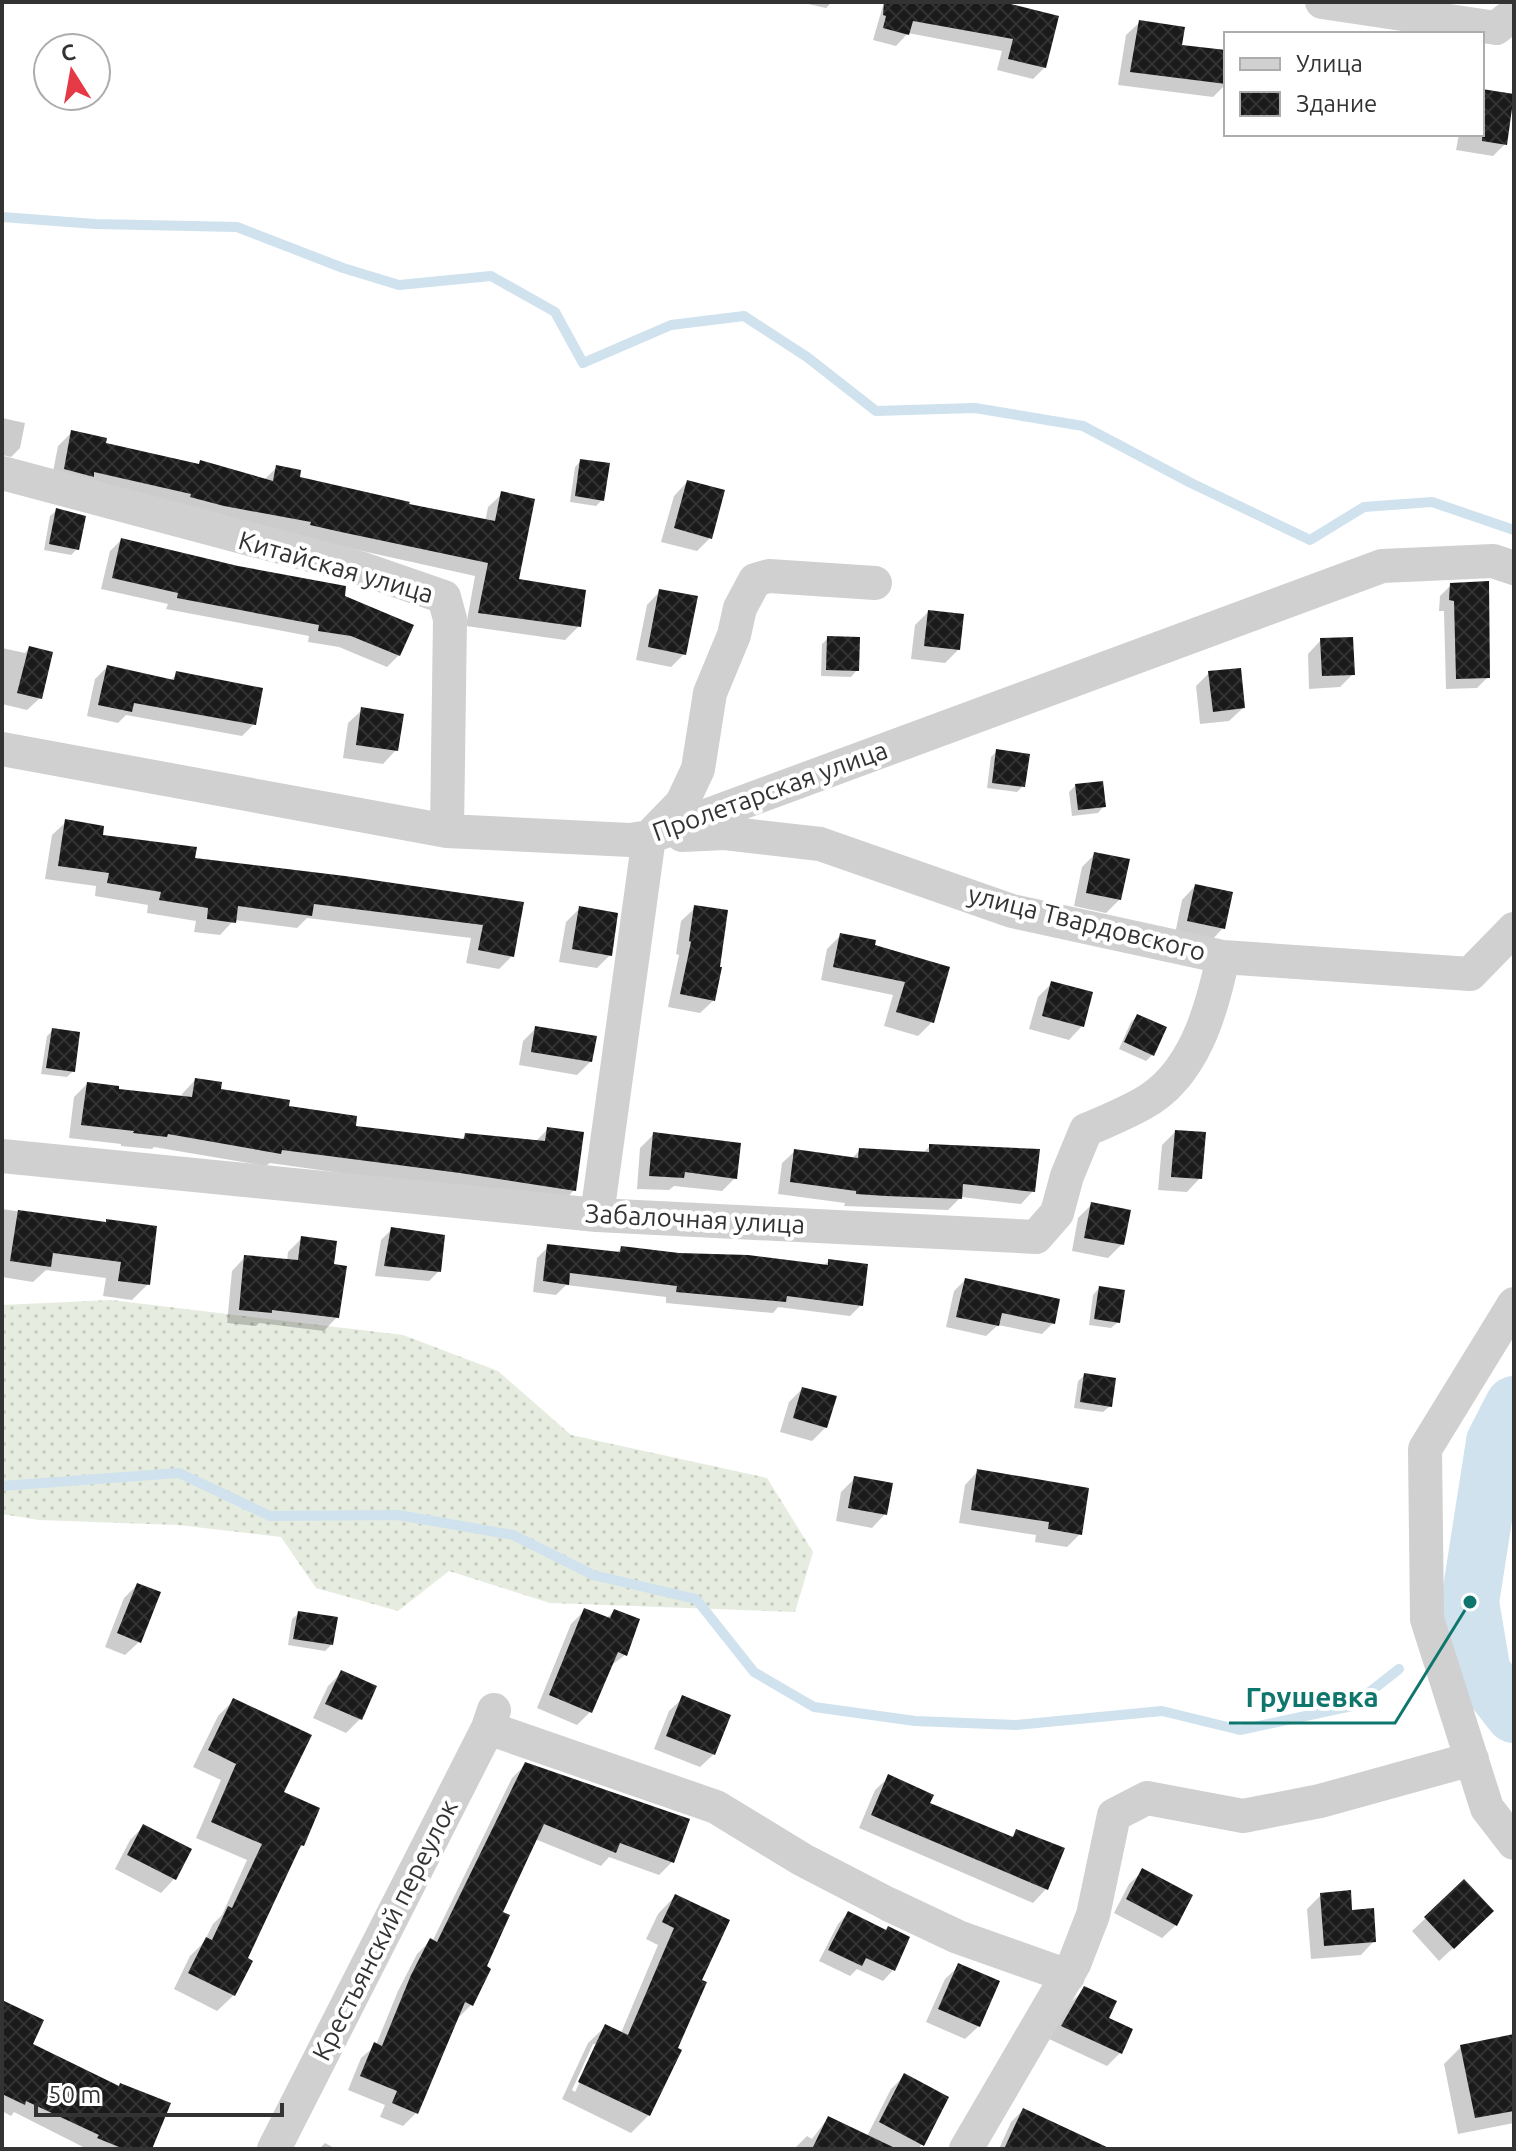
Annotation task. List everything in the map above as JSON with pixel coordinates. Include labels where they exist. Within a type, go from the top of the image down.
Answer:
[{"type":"street","points":[[1322,2],[1496,28],[1514,14]]},
{"type":"street","name":"Китайская улица","points":[[2,473],[363,569],[444,597],[450,619],[447,831]]},
{"type":"street","name":"Пролетарская улица","points":[[2,749],[447,831],[630,840],[649,837],[1382,566],[1493,561],[1514,568]]},
{"type":"street","points":[[597,1215],[649,837],[682,803],[698,769],[710,693],[734,635],[740,608],[755,580],[769,576],[875,583]]},
{"type":"street","name":"улица Твардовского","points":[[649,837],[725,833],[820,844],[1012,911],[1223,957],[1470,974],[1514,929]]},
{"type":"street","name":"Забалочная улица","points":[[2,1156],[597,1215],[1036,1237],[1057,1213],[1067,1176],[1086,1130],[1145,1103],[1174,1079],[1196,1044],[1217,985],[1223,957]]},
{"type":"street","points":[[1514,1304],[1425,1449],[1427,1619],[1487,1808],[1514,1843]]},
{"type":"street","name":"Крестьянский переулок","points":[[274,2149],[491,1719],[716,1807],[803,1860],[958,1937],[1071,1970]]},
{"type":"street","points":[[966,2149],[1071,1970],[1093,1915],[1114,1815],[1147,1798],[1243,1816],[1320,1801],[1472,1759]]},
{"type":"shaded area","points":[[111,1300],[403,1335],[498,1371],[571,1435],[767,1478],[813,1552],[795,1612],[550,1603],[449,1571],[398,1611],[316,1588],[281,1537],[178,1525],[39,1520],[2,1514],[2,1305]]},
{"type":"building","points":[[884,2],[1003,2],[1059,16],[1046,68],[1008,59],[1013,39],[913,21],[909,35],[883,28],[886,16],[883,15]]},
{"type":"building","points":[[1139,20],[1185,27],[1182,45],[1224,50],[1224,84],[1130,72]]},
{"type":"building","points":[[1484,89],[1514,94],[1507,145],[1482,141]]},
{"type":"building","points":[[71,430],[107,438],[106,443],[199,464],[200,460],[273,481],[276,465],[301,470],[300,477],[495,521],[501,491],[535,499],[519,579],[586,590],[581,627],[478,613],[488,563],[310,525],[311,522],[224,506],[190,497],[191,494],[94,472],[94,477],[64,469]]},
{"type":"building","points":[[580,459],[610,463],[604,501],[575,496]]},
{"type":"building","points":[[687,480],[725,490],[712,539],[674,528]]},
{"type":"building","points":[[56,508],[86,516],[79,550],[49,544]]},
{"type":"building","points":[[121,538],[238,566],[346,586],[345,596],[414,625],[400,656],[351,636],[318,631],[319,625],[177,598],[178,593],[112,578]]},
{"type":"building","points":[[1489,581],[1490,678],[1456,679],[1454,601],[1449,600],[1450,583]]},
{"type":"building","points":[[659,589],[698,596],[686,655],[648,647]]},
{"type":"building","points":[[928,610],[964,614],[960,650],[924,646]]},
{"type":"building","points":[[827,636],[860,637],[859,671],[826,670]]},
{"type":"building","points":[[1353,637],[1355,675],[1322,676],[1320,638]]},
{"type":"building","points":[[29,646],[53,652],[42,699],[17,693]]},
{"type":"building","points":[[107,665],[174,680],[176,671],[263,688],[256,725],[134,703],[132,712],[98,705]]},
{"type":"building","points":[[1241,668],[1245,708],[1213,712],[1208,671]]},
{"type":"building","points":[[361,707],[404,714],[398,751],[356,745]]},
{"type":"building","points":[[996,749],[1030,754],[1025,787],[992,783]]},
{"type":"building","points":[[1103,781],[1106,807],[1078,810],[1075,784]]},
{"type":"building","points":[[65,819],[104,826],[103,835],[197,847],[195,858],[524,902],[514,957],[478,950],[483,925],[314,904],[312,916],[238,906],[236,923],[207,919],[208,908],[159,900],[161,892],[107,883],[109,873],[58,866]]},
{"type":"building","points":[[1094,852],[1130,859],[1121,900],[1086,893]]},
{"type":"building","points":[[1195,884],[1233,892],[1225,929],[1187,921]]},
{"type":"building","points":[[694,905],[728,910],[715,1001],[680,994],[691,942]]},
{"type":"building","points":[[579,906],[618,913],[612,956],[572,949]]},
{"type":"building","points":[[840,933],[876,940],[875,945],[950,967],[934,1023],[896,1012],[905,982],[833,967]]},
{"type":"building","points":[[1051,981],[1093,992],[1084,1027],[1042,1016]]},
{"type":"building","points":[[1137,1014],[1167,1027],[1154,1056],[1124,1042]]},
{"type":"building","points":[[535,1026],[597,1036],[592,1062],[531,1052]]},
{"type":"building","points":[[52,1028],[80,1032],[75,1072],[46,1068]]},
{"type":"building","points":[[195,1078],[222,1082],[221,1089],[290,1100],[289,1106],[357,1116],[356,1126],[464,1139],[465,1133],[545,1141],[547,1127],[584,1132],[576,1191],[282,1150],[281,1154],[168,1134],[167,1137],[81,1125],[87,1082],[119,1086],[119,1089],[192,1097]]},
{"type":"building","points":[[1175,1130],[1206,1132],[1202,1179],[1171,1177]]},
{"type":"building","points":[[653,1132],[741,1143],[737,1179],[685,1172],[684,1178],[649,1176]]},
{"type":"building","points":[[929,1144],[1040,1149],[1035,1192],[963,1184],[962,1199],[886,1196],[790,1182],[794,1149],[858,1158],[859,1148],[929,1152]]},
{"type":"building","points":[[1091,1202],[1131,1210],[1124,1245],[1084,1238]]},
{"type":"building","points":[[18,1210],[157,1226],[150,1285],[118,1281],[121,1262],[53,1253],[51,1267],[10,1261]]},
{"type":"building","points":[[391,1227],[445,1235],[441,1272],[384,1266]]},
{"type":"building","points":[[301,1236],[337,1241],[334,1264],[347,1266],[339,1318],[272,1310],[272,1313],[239,1310],[244,1255],[298,1260]]},
{"type":"building","points":[[547,1244],[620,1252],[621,1246],[679,1253],[748,1255],[828,1265],[828,1259],[868,1264],[863,1306],[787,1296],[786,1302],[676,1292],[677,1286],[570,1273],[569,1285],[543,1281]]},
{"type":"building","points":[[965,1278],[1060,1299],[1055,1324],[1002,1313],[999,1326],[956,1317]]},
{"type":"building","points":[[1099,1286],[1125,1290],[1120,1323],[1094,1319]]},
{"type":"building","points":[[1084,1373],[1116,1378],[1112,1407],[1080,1402]]},
{"type":"building","points":[[802,1387],[837,1396],[827,1428],[793,1418]]},
{"type":"building","points":[[977,1469],[1089,1488],[1082,1535],[1048,1529],[1049,1522],[971,1510]]},
{"type":"building","points":[[854,1476],[893,1483],[887,1515],[848,1508]]},
{"type":"building","points":[[137,1583],[161,1592],[141,1643],[117,1633]]},
{"type":"building","points":[[584,1608],[610,1618],[614,1609],[640,1619],[627,1656],[618,1652],[592,1713],[549,1695]]},
{"type":"building","points":[[298,1611],[338,1617],[333,1645],[293,1639]]},
{"type":"building","points":[[341,1670],[377,1686],[362,1720],[325,1704]]},
{"type":"building","points":[[682,1695],[731,1715],[715,1755],[666,1736]]},
{"type":"building","points":[[233,1698],[312,1735],[284,1792],[320,1808],[248,1958],[253,1961],[235,1996],[188,1973],[206,1937],[212,1940],[228,1906],[232,1908],[262,1844],[211,1822],[236,1764],[208,1750]]},
{"type":"building","points":[[525,1762],[690,1819],[674,1863],[620,1843],[616,1853],[544,1824],[503,1912],[510,1915],[487,1966],[491,1969],[473,2006],[465,2002],[418,2114],[392,2103],[397,2091],[360,2076],[374,2042],[382,2046],[430,1938],[437,1942]]},
{"type":"building","points":[[888,1774],[934,1795],[930,1803],[1013,1837],[1016,1829],[1065,1848],[1048,1890],[871,1815]]},
{"type":"building","points":[[143,1824],[192,1849],[176,1880],[127,1855]]},
{"type":"building","points":[[1142,1868],[1193,1895],[1177,1926],[1126,1899]]},
{"type":"building","points":[[1464,1879],[1494,1911],[1454,1949],[1424,1917]]},
{"type":"building","points":[[1351,1890],[1352,1910],[1374,1908],[1376,1942],[1324,1946],[1320,1893]]},
{"type":"building","points":[[675,1894],[730,1920],[702,1980],[707,1982],[678,2048],[682,2050],[650,2116],[578,2082],[605,2024],[628,2035],[674,1928],[662,1922]]},
{"type":"building","points":[[848,1911],[886,1930],[888,1926],[910,1937],[895,1971],[866,1958],[862,1966],[828,1950]]},
{"type":"building","points":[[958,1963],[1000,1981],[980,2027],[938,2009]]},
{"type":"building","points":[[1084,1986],[1117,2001],[1109,2018],[1133,2029],[1122,2054],[1061,2026]]},
{"type":"building","points":[[2,2000],[44,2020],[33,2044],[119,2086],[120,2083],[171,2103],[152,2149],[124,2149],[26,2101],[25,2105],[2,2094]]},
{"type":"building","points":[[1514,2034],[1514,2111],[1475,2118],[1460,2045]]},
{"type":"building","points":[[904,2073],[949,2097],[924,2146],[879,2122]]},
{"type":"building","points":[[1023,2108],[1111,2149],[1004,2149]]},
{"type":"building","points":[[828,2116],[897,2149],[812,2149]]},
{"type":"waterway","points":[[2,217],[95,224],[237,227],[343,268],[399,285],[491,276],[555,312],[583,363],[671,325],[744,316],[807,357],[876,411],[975,408],[1083,426],[1191,483],[1310,540],[1364,507],[1432,502],[1514,530]]},
{"type":"waterway","points":[[1514,1405],[1495,1442],[1470,1602],[1482,1673],[1514,1714]]},
{"type":"waterway","points":[[2,1486],[179,1473],[270,1516],[398,1515],[513,1535],[593,1575],[696,1599],[754,1672],[814,1707],[915,1721],[1016,1725],[1162,1711],[1240,1730],[1352,1706],[1399,1669]]},
{"type":"place","name":"Грушевка","points":[[1470,1602]]}]
